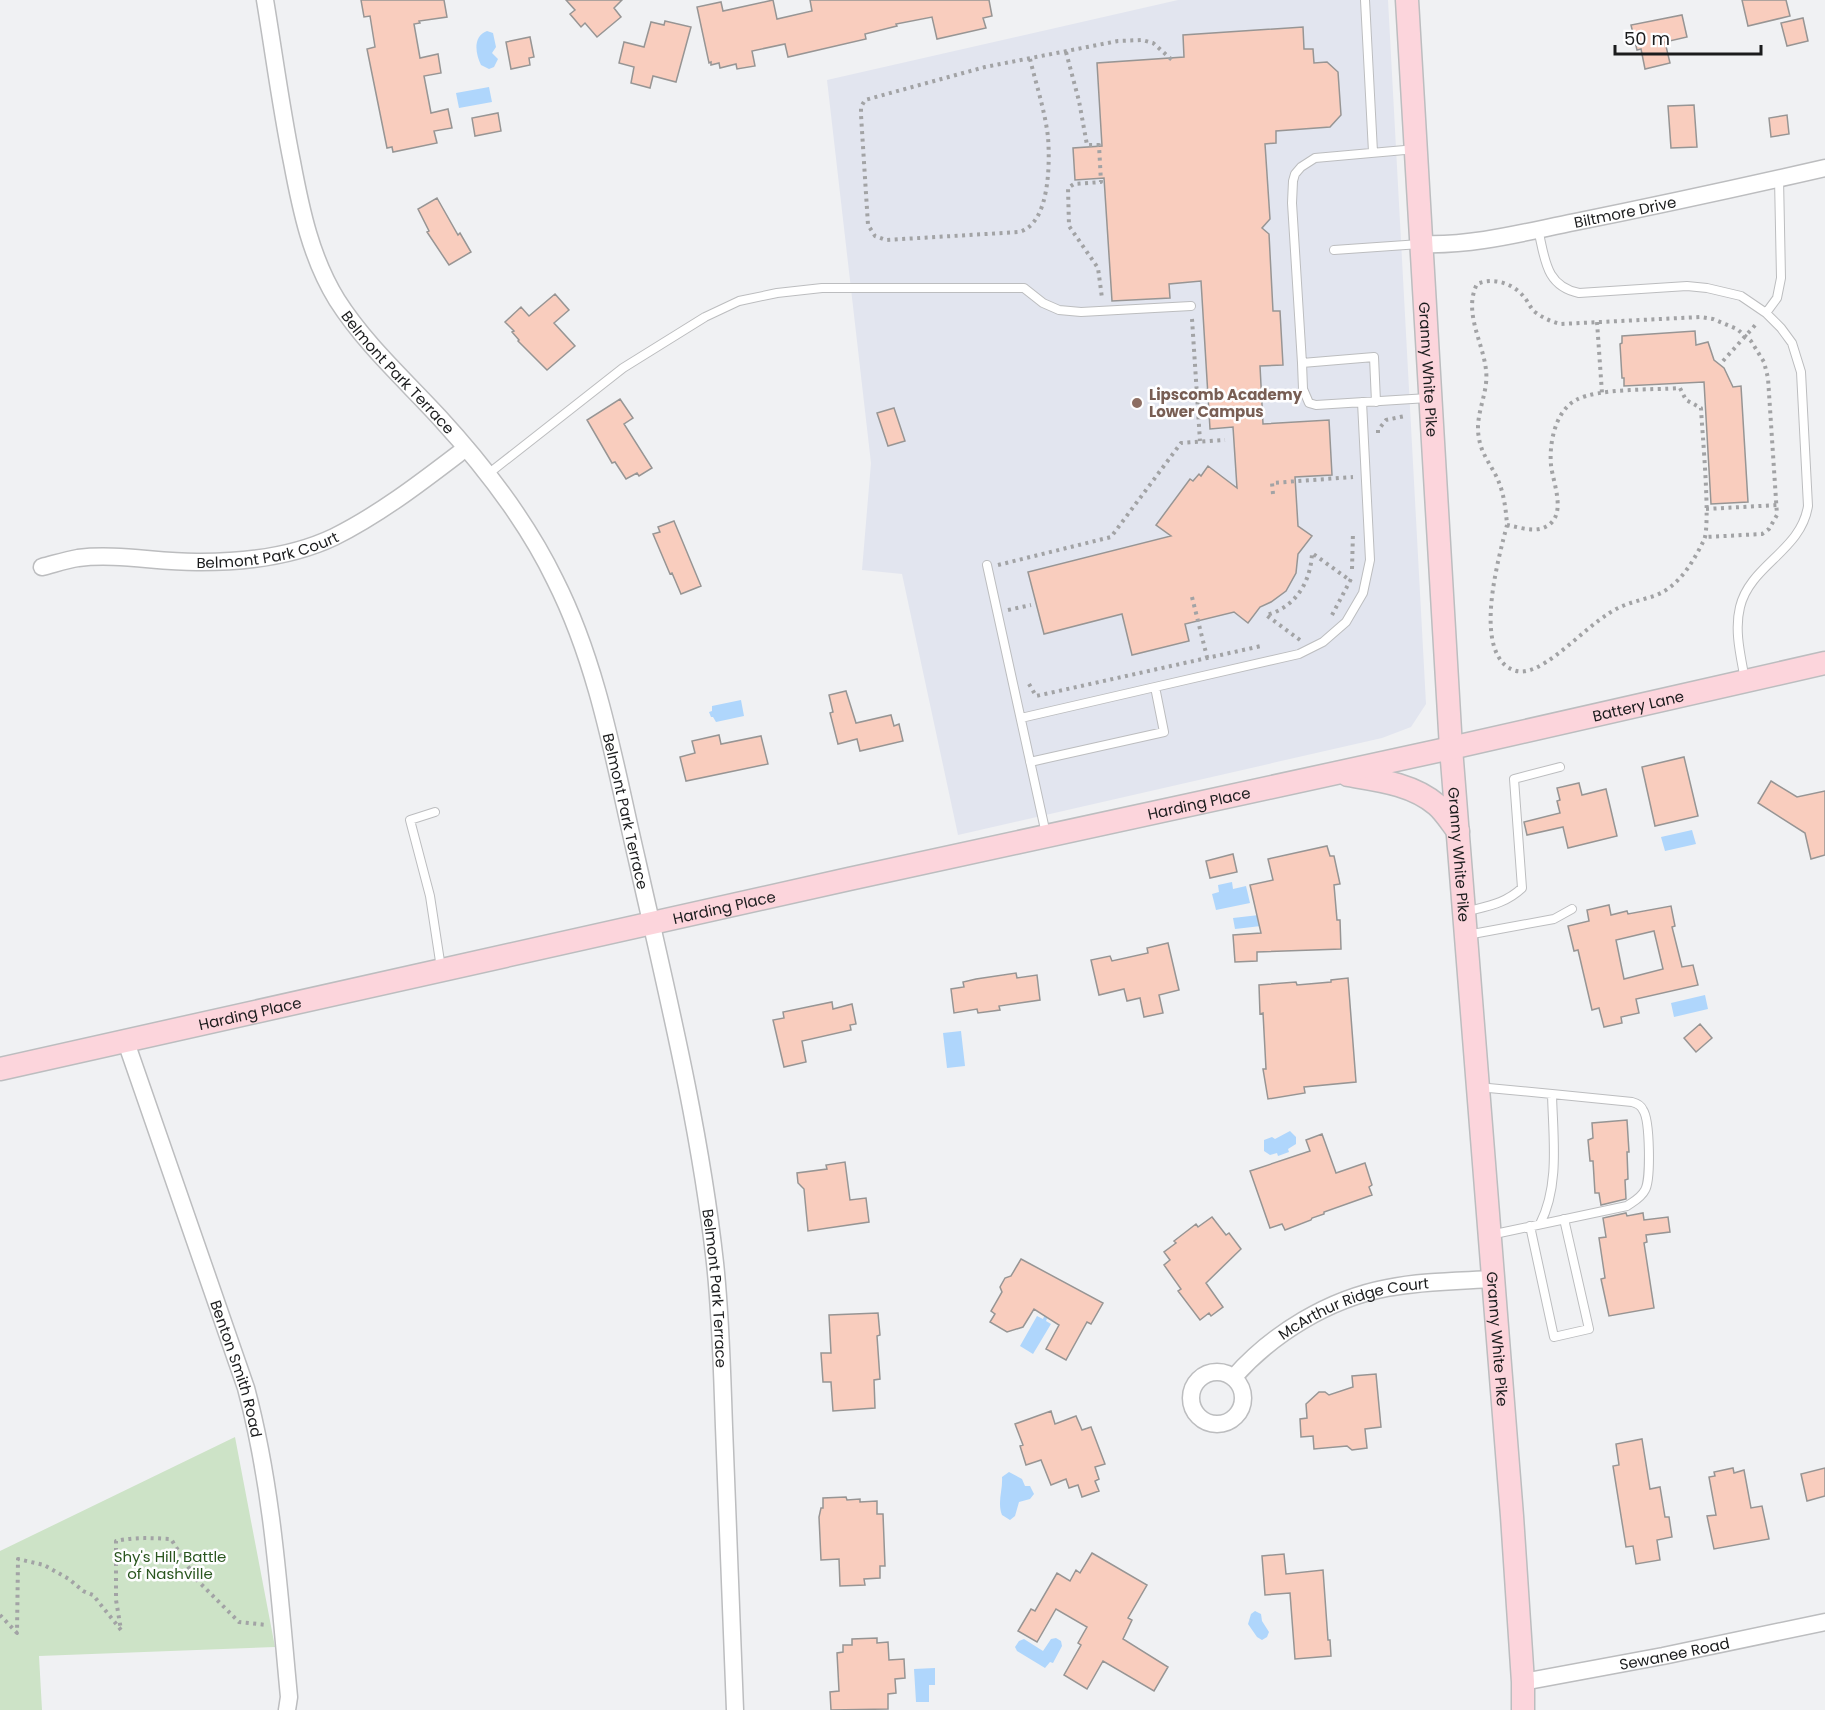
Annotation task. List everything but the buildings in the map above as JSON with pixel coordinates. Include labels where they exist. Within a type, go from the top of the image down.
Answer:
[{"type":"main road","name":"Granny White Pike","points":[[1407,0],[1451,748],[1490,1235],[1523,1682],[1523,1710]]},
{"type":"main road","name":"Battery Lane","points":[[1451,748],[1825,663]]},
{"type":"main road","name":"Harding Place","points":[[0,1069],[1451,748]]},
{"type":"main road","points":[[1335,772],[1388,782],[1420,793],[1438,806],[1458,831]]},
{"type":"street","name":"Belmont Park Terrace","points":[[265,0],[286,134],[301,209],[319,265],[337,300],[364,336],[466,448],[488,474],[516,514],[555,580],[583,645],[598,694],[688,1086],[715,1262],[723,1379],[735,1710]]},
{"type":"street","name":"Biltmore Drive","points":[[1422,244],[1466,243],[1825,168]]},
{"type":"street","name":"Belmont Park Court","points":[[42,567],[77,558],[107,557],[198,562],[229,561],[258,558],[302,548],[333,537],[386,506],[466,448]]},
{"type":"street","name":"Benton Smith Road","points":[[126,1042],[249,1397],[256,1425],[270,1499],[289,1697],[287,1710]]},
{"type":"street","name":"McArthur Ridge Court","points":[[1234,1377],[1251,1359],[1285,1332],[1313,1315],[1346,1300],[1387,1288],[1440,1281],[1493,1279]]},
{"type":"street","name":"Sewanee Road","points":[[1523,1682],[1825,1622]]},
{"type":"lane","points":[[1365,0],[1373,152]]},
{"type":"lane","points":[[1416,149],[1315,158],[1300,167],[1293,181],[1292,203],[1303,389],[1309,403],[1322,405],[1430,398]]},
{"type":"lane","points":[[1766,312],[1777,298],[1781,278],[1779,178]]},
{"type":"lane","points":[[1538,229],[1550,273],[1560,287],[1567,291],[1579,293],[1687,286],[1707,288],[1741,296],[1766,312],[1791,343],[1801,372],[1808,506],[1803,526],[1797,536],[1753,581],[1743,596],[1737,630],[1745,681]]},
{"type":"lane","points":[[1334,250],[1422,244]]},
{"type":"lane","points":[[488,474],[594,390],[653,348],[721,308],[756,296],[838,287],[1024,288],[1043,303],[1059,310],[1081,312],[1191,306]]},
{"type":"lane","points":[[1302,363],[1374,357],[1376,402]]},
{"type":"lane","points":[[1021,718],[1288,657],[1312,648],[1334,634],[1356,608],[1364,590],[1370,560],[1362,402]]},
{"type":"lane","points":[[987,566],[1047,836]]},
{"type":"lane","points":[[1030,762],[1164,732],[1155,687]]},
{"type":"lane","points":[[1464,912],[1501,902],[1512,897],[1522,888],[1514,779],[1560,767]]},
{"type":"lane","points":[[435,812],[410,820],[430,896],[442,971]]},
{"type":"lane","points":[[1467,935],[1554,920],[1572,909]]},
{"type":"lane","points":[[1478,1087],[1632,1102],[1638,1104],[1643,1110],[1647,1125],[1648,1181],[1639,1198],[1627,1206],[1490,1235]]},
{"type":"lane","points":[[1539,1224],[1548,1209],[1553,1174],[1552,1094]]},
{"type":"lane","points":[[1530,1226],[1554,1337],[1589,1329],[1564,1219]]},
{"type":"path","points":[[1030,59],[1048,135],[1044,196],[1034,225],[1026,231],[1019,232],[886,240],[875,236],[868,225],[861,115],[865,100],[985,67],[1118,41],[1142,40],[1153,43],[1172,60]]},
{"type":"path","points":[[1066,52],[1079,101],[1087,146],[1099,145],[1101,182],[1074,184],[1068,188],[1069,226],[1098,268],[1101,276],[1103,311]]},
{"type":"path","points":[[1507,525],[1536,529],[1550,524],[1554,518],[1558,509],[1558,499],[1551,457],[1553,439],[1557,424],[1569,404],[1586,395],[1680,388],[1686,400],[1701,408],[1706,537],[1688,568],[1673,586],[1664,592],[1624,605],[1608,614],[1535,668],[1520,672],[1507,668],[1496,655],[1490,631],[1490,613],[1507,525],[1498,481],[1479,439],[1479,416],[1487,386],[1487,371],[1473,318],[1472,304],[1475,287],[1479,283],[1493,281],[1510,285],[1524,297],[1535,312],[1552,322],[1561,324],[1707,317],[1727,324],[1746,335],[1760,354],[1768,378],[1777,515],[1774,523],[1762,534],[1706,537]]},
{"type":"path","points":[[1191,306],[1200,441]]},
{"type":"path","points":[[1723,361],[1766,312]]},
{"type":"path","points":[[1597,322],[1602,393]]},
{"type":"path","points":[[1378,437],[1378,430],[1386,420],[1405,416]]},
{"type":"path","points":[[987,566],[1111,537],[1181,442],[1225,440]]},
{"type":"path","points":[[1350,466],[1351,489]]},
{"type":"path","points":[[1273,494],[1272,483],[1366,476]]},
{"type":"path","points":[[1706,509],[1778,506]]},
{"type":"path","points":[[1329,621],[1351,581],[1354,557],[1352,523]]},
{"type":"path","points":[[1312,648],[1266,615],[1283,609],[1299,596],[1308,577],[1312,553],[1364,590]]},
{"type":"path","points":[[1000,564],[1002,575]]},
{"type":"path","points":[[1192,597],[1211,674]]},
{"type":"path","points":[[998,613],[1030,604]]},
{"type":"path","points":[[1010,607],[1012,618]]},
{"type":"path","points":[[1287,641],[1308,633]]},
{"type":"path","points":[[1027,683],[1036,696],[1264,646]]},
{"type":"path","points":[[0,1615],[17,1634],[18,1559],[44,1565],[69,1579],[83,1591],[93,1595],[121,1630],[116,1600],[116,1541],[131,1537],[148,1537],[171,1539],[196,1579],[239,1622],[282,1625]]},
{"type":"shaded area","name":"Lipscomb Academy Lower Campus","points":[[1178,0],[1388,0],[1426,704],[1411,727],[1382,738],[958,835],[902,574],[862,570],[871,463],[827,80]]},
{"type":"green space","name":"Shy's Hill, Battle of Nashville","points":[[235,1437],[275,1647],[39,1656],[42,1710],[0,1710],[0,1551]]},
{"type":"water","points":[[487,31],[493,33],[496,47],[492,53],[498,59],[494,67],[489,69],[481,65],[476,45],[482,33]]},
{"type":"water","points":[[489,87],[492,102],[459,108],[456,93]]},
{"type":"water","points":[[741,700],[744,716],[716,722],[711,717],[709,712],[712,711],[712,706]]},
{"type":"water","points":[[1692,830],[1696,844],[1665,851],[1661,837]]},
{"type":"water","points":[[1232,882],[1233,889],[1246,886],[1250,903],[1216,910],[1212,894],[1219,892],[1218,885]]},
{"type":"water","points":[[1259,915],[1261,926],[1235,929],[1233,918]]},
{"type":"water","points":[[1705,995],[1708,1009],[1674,1017],[1671,1003]]},
{"type":"water","points":[[961,1031],[965,1066],[947,1068],[943,1033]]},
{"type":"water","points":[[1290,1131],[1296,1137],[1296,1144],[1288,1149],[1289,1152],[1278,1156],[1277,1153],[1270,1155],[1264,1151],[1264,1140],[1272,1137],[1275,1139]]},
{"type":"water","points":[[1045,1314],[1048,1316],[1046,1321],[1051,1324],[1033,1354],[1020,1346],[1037,1316],[1043,1319]]},
{"type":"water","points":[[1009,1472],[1022,1479],[1025,1486],[1030,1486],[1034,1494],[1030,1499],[1019,1502],[1015,1516],[1010,1520],[1002,1515],[1000,1505],[1002,1477]]},
{"type":"water","points":[[1255,1611],[1261,1614],[1262,1621],[1269,1632],[1262,1640],[1248,1624],[1251,1614]]},
{"type":"water","points":[[1056,1638],[1061,1641],[1062,1646],[1053,1663],[1050,1662],[1045,1668],[1017,1651],[1015,1647],[1019,1641],[1024,1639],[1043,1651],[1051,1639]]},
{"type":"water","points":[[935,1668],[935,1685],[929,1685],[929,1702],[916,1702],[914,1669]]},
{"type":"place","name":"Lipscomb Academy Lower Campus","points":[[1137,403]]}]
